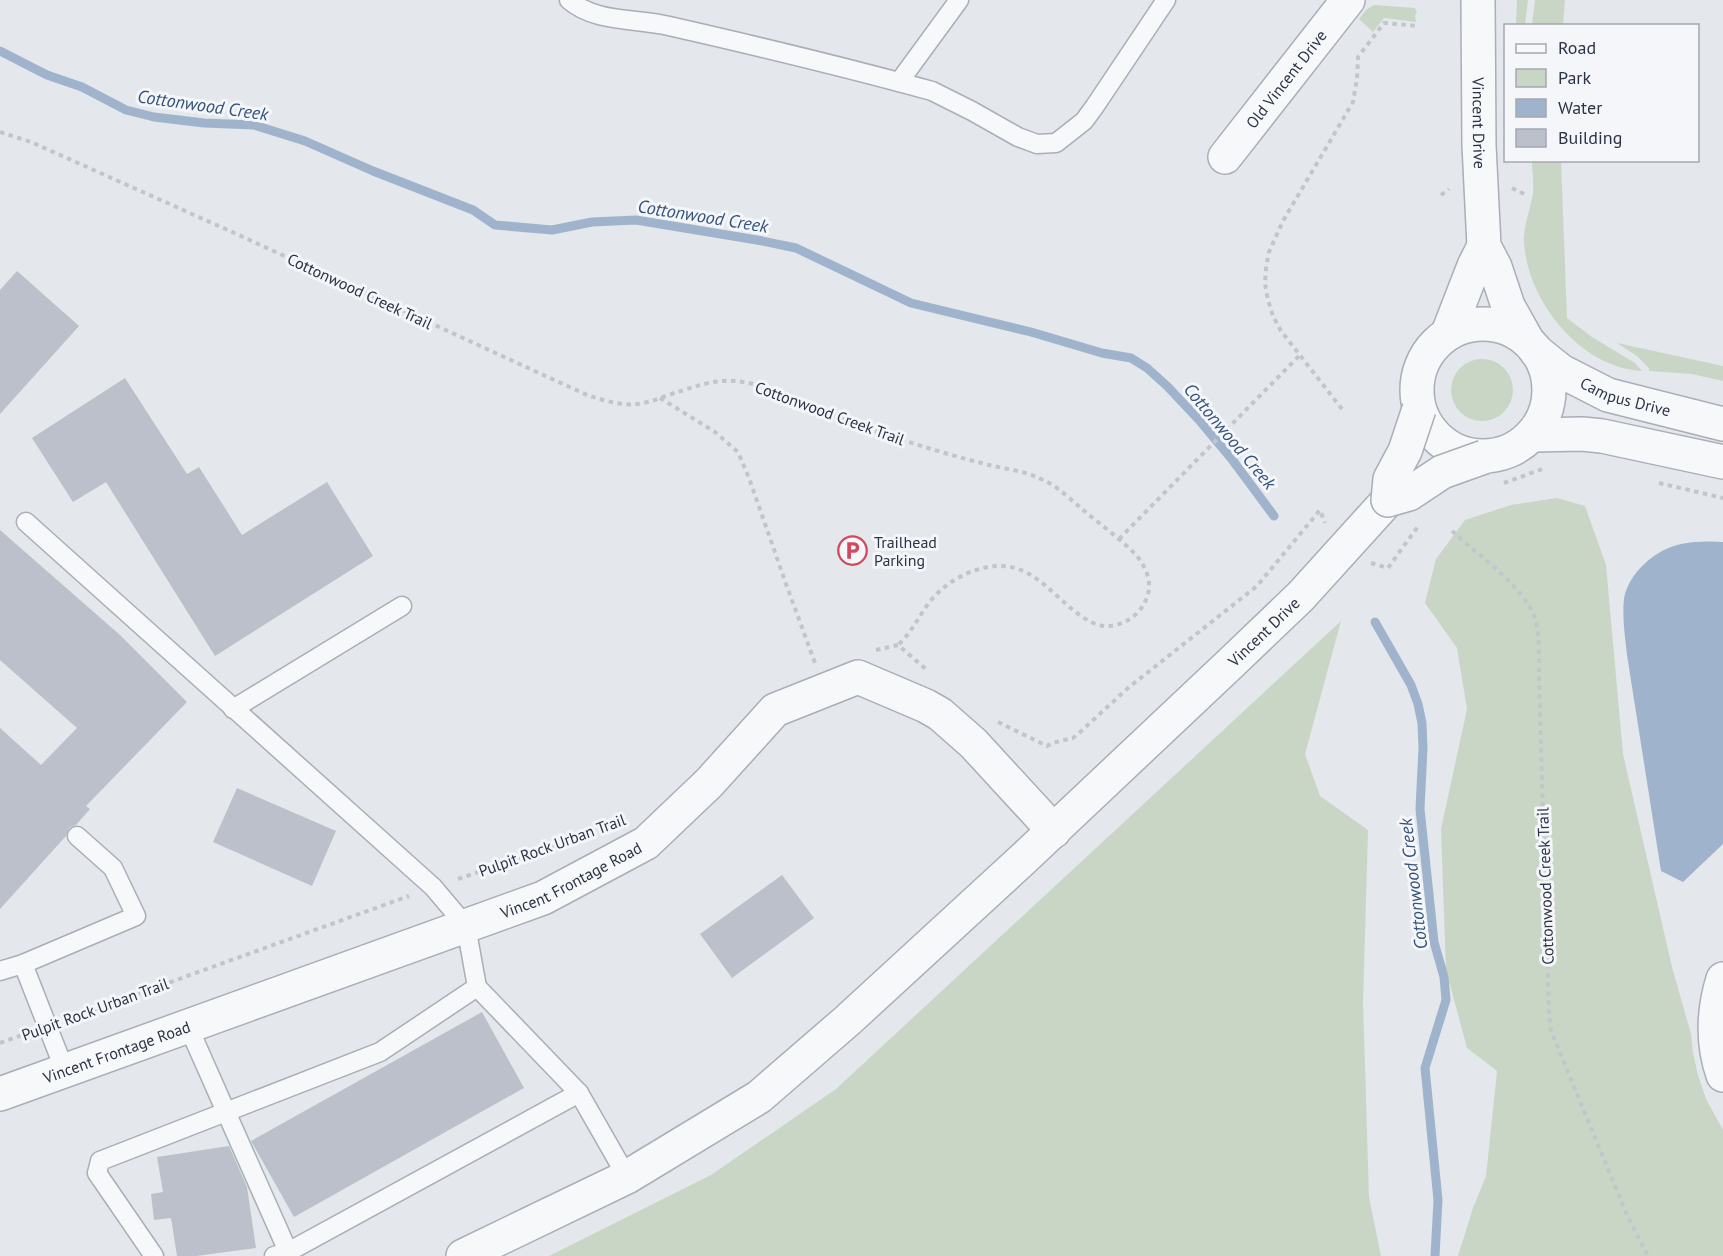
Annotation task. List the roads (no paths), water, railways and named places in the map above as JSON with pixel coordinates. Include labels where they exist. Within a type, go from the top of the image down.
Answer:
[{"type":"street","name":"Old Vincent Drive","points":[[1225,157],[1348,0]]},
{"type":"street","name":"Vincent Drive","points":[[1478,0],[1479,145],[1484,246],[1495,267],[1509,306],[1532,345]]},
{"type":"street","name":"Vincent Drive","points":[[1448,333],[1484,246]]},
{"type":"street","points":[[1480,323],[1513,330],[1532,345],[1544,364],[1549,394],[1541,423],[1532,435],[1518,446],[1502,454],[1484,457],[1467,455],[1437,438],[1426,425],[1419,410],[1416,392],[1418,375],[1424,358],[1434,344],[1448,333],[1463,326],[1480,323]]},
{"type":"street","name":"Campus Drive","points":[[1532,345],[1562,371],[1608,395],[1723,424]]},
{"type":"street","points":[[1388,500],[1390,479],[1405,451],[1419,410]]},
{"type":"street","points":[[1532,435],[1602,436],[1723,462]]},
{"type":"street","name":"Vincent Drive","points":[[463,1256],[627,1178],[759,1097],[848,1020],[1054,831],[1301,596],[1388,500],[1409,495],[1442,472],[1484,457]]},
{"type":"street","name":"Vincent Frontage Road","points":[[0,1094],[543,898],[646,843],[709,783],[775,710],[858,677],[940,714],[973,743],[1054,831]]},
{"type":"street","points":[[1723,979],[1716,1008],[1715,1043],[1723,1075]]},
{"type":"lane","points":[[569,0],[577,7],[597,15],[666,25],[932,91],[1018,137],[1037,144],[1056,143],[1077,127],[1095,106],[1166,0]]},
{"type":"lane","points":[[899,82],[959,0]]},
{"type":"lane","points":[[26,522],[433,887],[466,926],[477,987],[579,1094],[627,1178]]},
{"type":"lane","points":[[233,709],[402,606]]},
{"type":"lane","points":[[0,972],[136,916],[113,868],[77,836]]},
{"type":"lane","points":[[23,964],[65,1071]]},
{"type":"lane","points":[[154,1256],[98,1173],[100,1161],[225,1110],[380,1052],[477,987]]},
{"type":"lane","points":[[188,1026],[284,1255],[579,1094]]},
{"type":"water","points":[[1723,542],[1723,844],[1683,882],[1661,871],[1627,655],[1624,599],[1637,571],[1662,551],[1686,543]]},
{"type":"waterway","name":"Cottonwood Creek","points":[[0,51],[47,75],[82,87],[126,110],[154,117],[204,123],[254,125],[305,141],[373,171],[473,210],[495,225],[552,230],[592,222],[636,220],[796,248],[911,303],[1031,332],[1102,353],[1131,358],[1147,368],[1167,386],[1200,421],[1274,516]]},
{"type":"waterway","name":"Cottonwood Creek","points":[[1375,622],[1411,685],[1422,723],[1420,809],[1434,942],[1444,977],[1446,1000],[1425,1068],[1438,1200],[1435,1256]]},
{"type":"place","name":"Trailhead Parking","points":[[853,551]]}]
